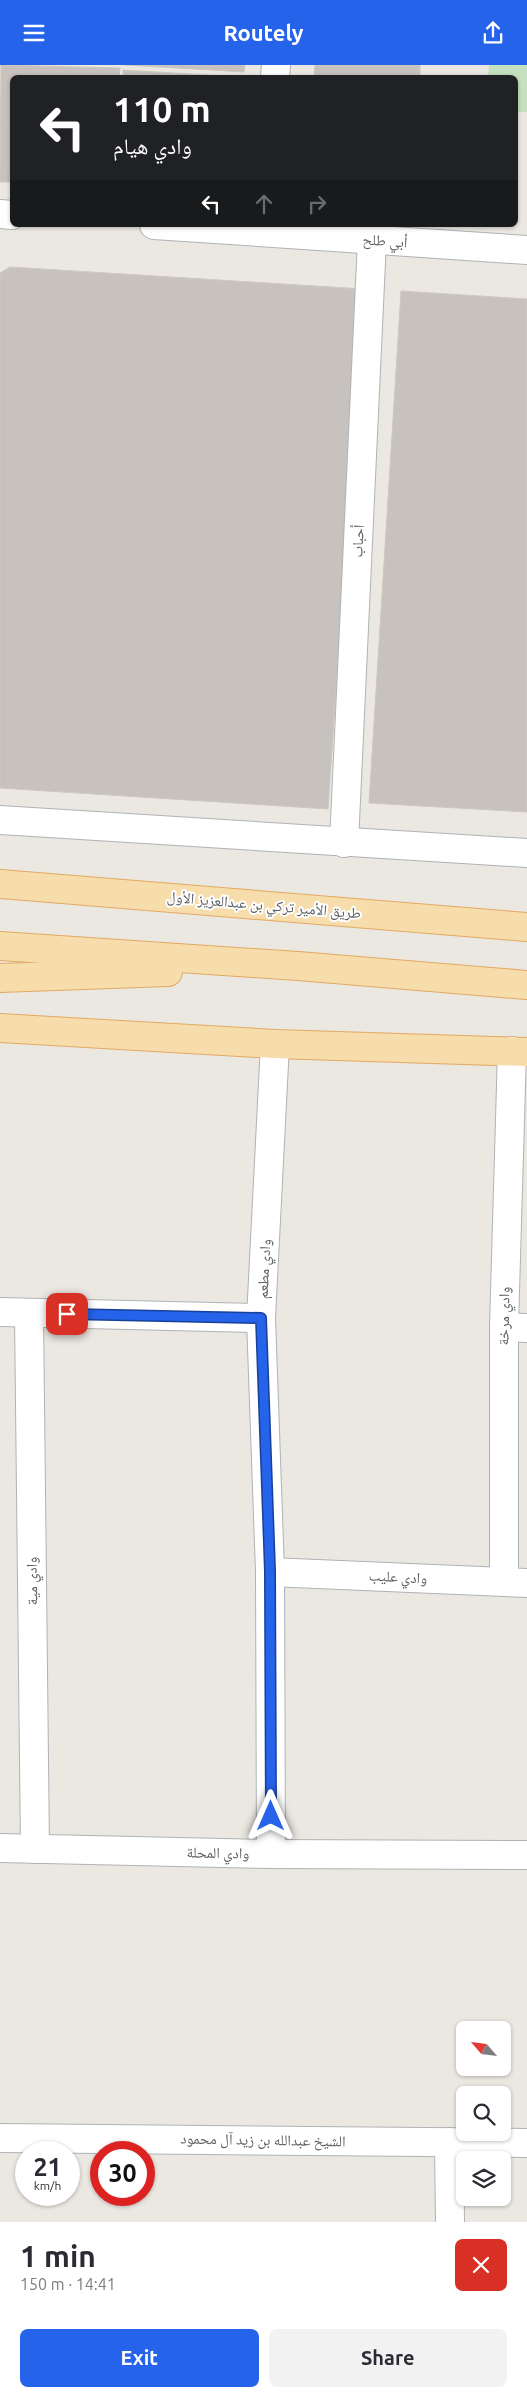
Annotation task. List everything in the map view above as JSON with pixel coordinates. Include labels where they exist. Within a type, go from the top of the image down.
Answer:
[{"type":"main road","name":"طريق الأمير تركي بن عبدالعزيز الأول","points":[[0,884],[527,927]]},
{"type":"main road","points":[[0,946],[298,966],[527,985]]},
{"type":"main road","points":[[0,978],[298,966]]},
{"type":"main road","points":[[0,1028],[275,1045],[519,1052]]},
{"type":"street","name":"أبي طلح","points":[[210,227],[265,229],[372,240],[527,250]]},
{"type":"street","name":"أحباب","points":[[344,843],[372,240]]},
{"type":"street","points":[[0,820],[527,853]]},
{"type":"street","name":"وادي مطعم","points":[[271,1854],[270,1571],[261,1318],[275,1045]]},
{"type":"street","name":"وادي مرخة","points":[[516,1582],[515,1327],[519,1052]]},
{"type":"street","points":[[0,1312],[261,1318]]},
{"type":"street","name":"وادي مية","points":[[29,1314],[35,1849]]},
{"type":"street","name":"وادي عليب","points":[[270,1571],[516,1582]]},
{"type":"street","name":"وادي المحلة","points":[[0,1848],[271,1854],[527,1855]]},
{"type":"street","name":"الشيخ عبدالله بن زيد آل محمود","points":[[0,2137],[527,2143]]},
{"type":"street","points":[[449,2143],[450,2222]]},
{"type":"green space","points":[[489,65],[527,65],[527,112],[518,112],[518,75],[488,75]]},
{"type":"building","points":[[1,65],[120,68],[119,75],[10,75],[10,182],[0,182]]},
{"type":"building","points":[[126,65],[245,65],[244,72]]},
{"type":"building","points":[[315,65],[420,65],[420,75],[314,75]]},
{"type":"building","points":[[123,70],[207,75],[123,75]]},
{"type":"building","points":[[10,267],[363,289],[328,809],[0,788],[0,273]]},
{"type":"building","points":[[401,291],[527,299],[527,812],[369,803]]},
{"type":"route","points":[[67,1314],[261,1318],[270,1571],[271,1816]]}]
